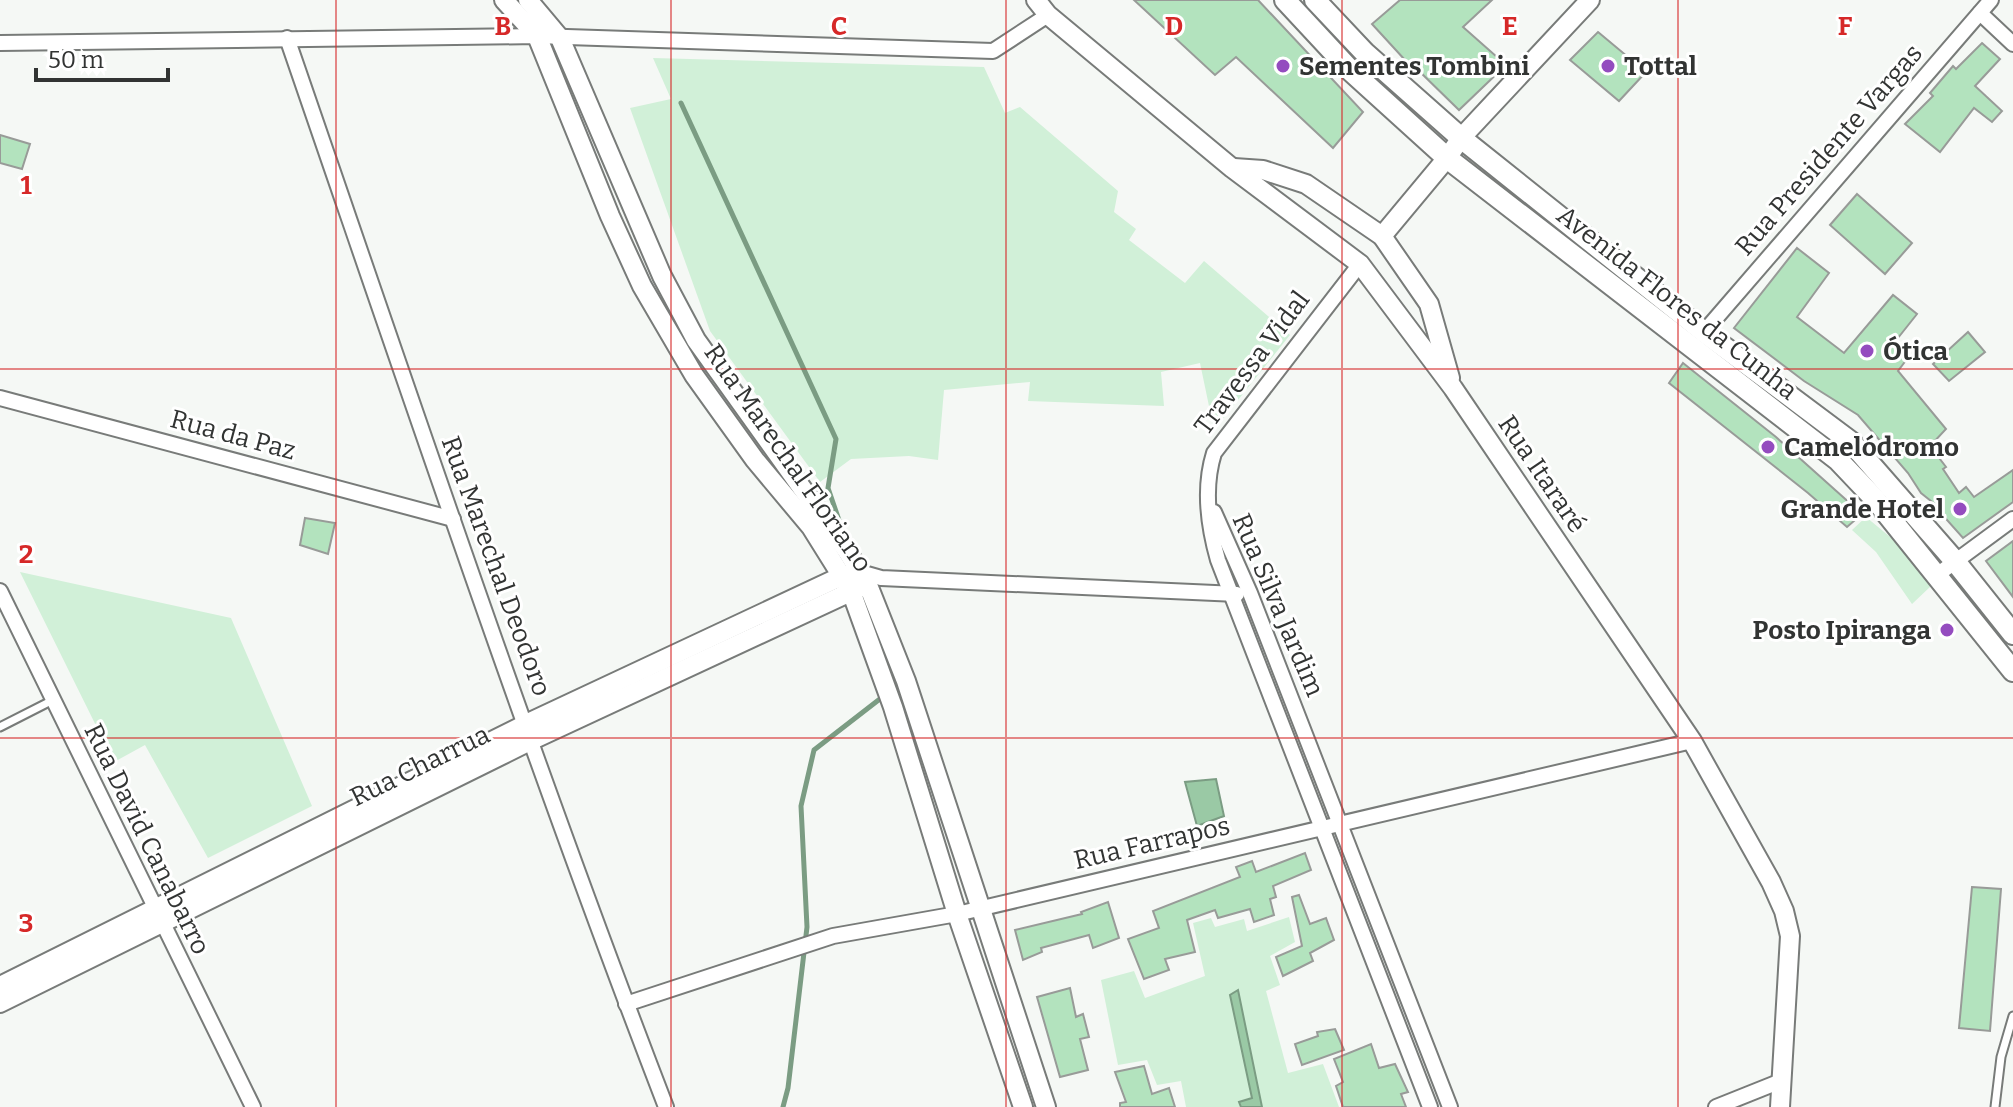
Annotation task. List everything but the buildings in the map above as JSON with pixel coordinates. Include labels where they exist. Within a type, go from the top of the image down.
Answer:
[{"type":"main road","name":"Avenida Flores da Cunha","points":[[1285,0],[1351,71],[1447,158],[1838,460],[1875,499],[2013,671]]},
{"type":"main road","name":"Avenida Flores da Cunha","points":[[1315,0],[1365,53],[1461,138],[1704,332],[1851,442],[1954,560],[2013,634]]},
{"type":"street","name":"Rua Marechal Floriano","points":[[504,0],[537,36],[642,286],[694,375],[755,460],[860,580],[893,707],[957,914],[1023,1107]]},
{"type":"street","name":"Rua Marechal Floriano","points":[[528,0],[560,38],[662,276],[696,340],[860,580],[906,681],[1046,1107]]},
{"type":"street","name":"Rua Itararé","points":[[1036,0],[1048,15],[1232,168],[1360,264],[1453,388],[1692,741],[1784,911],[1790,936],[1780,1107]]},
{"type":"street","points":[[1382,236],[1461,138],[1590,0]]},
{"type":"street","name":"Rua Presidente Vargas","points":[[1704,332],[1991,0]]},
{"type":"street","points":[[1980,13],[2013,44]]},
{"type":"street","points":[[0,43],[537,36],[993,51],[1048,15]]},
{"type":"street","name":"Rua Marechal Deodoro","points":[[287,38],[453,519],[626,1004],[666,1107]]},
{"type":"street","points":[[1232,168],[1263,170],[1306,184],[1382,236],[1429,304],[1453,388]]},
{"type":"street","name":"Travessa Vidal","points":[[1208,501],[1207,474],[1214,453],[1360,264]]},
{"type":"street","points":[[642,286],[662,276]]},
{"type":"street","name":"Rua da Paz","points":[[0,398],[453,519]]},
{"type":"street","name":"Rua Silva Jardim","points":[[1208,501],[1250,593],[1450,1107]]},
{"type":"street","name":"Rua Silva Jardim","points":[[1208,501],[1213,541],[1232,594],[1429,1103]]},
{"type":"street","points":[[1937,575],[2013,519]]},
{"type":"street","points":[[860,580],[1250,593]]},
{"type":"street","name":"Rua Charrua","points":[[0,1003],[29,980],[529,732],[860,580]]},
{"type":"street","name":"Rua David Canabarro","points":[[0,591],[253,1107]]},
{"type":"street","points":[[1280,714],[1295,709]]},
{"type":"street","name":"Rua Farrapos","points":[[626,1004],[833,936],[957,914],[1692,741]]},
{"type":"street","name":"Rua Charrua","points":[[0,986],[29,980]]},
{"type":"street","points":[[1394,1012],[1411,1006]]},
{"type":"street","points":[[998,1032],[1018,1024]]},
{"type":"street","points":[[1716,1107],[1781,1081]]},
{"type":"street","points":[[1429,1103],[1444,1092]]},
{"type":"lane","points":[[0,727],[53,700]]},
{"type":"lane","points":[[1995,1107],[2001,1057],[2013,1016]]},
{"type":"shaded area","points":[[653,58],[984,67],[1005,113],[1020,107],[1118,191],[1114,212],[1136,229],[1129,240],[1185,283],[1204,261],[1290,335],[1214,430],[1200,363],[1161,372],[1164,406],[1028,401],[1030,382],[944,390],[938,460],[909,456],[851,459],[820,482],[710,331],[630,108],[671,99]]},
{"type":"shaded area","points":[[1866,517],[1901,546],[1931,586],[1912,604],[1876,552],[1852,530]]},
{"type":"shaded area","points":[[20,572],[231,618],[312,806],[208,858],[145,745],[114,762]]},
{"type":"shaded area","points":[[1216,779],[1224,816],[1197,826],[1185,782]]},
{"type":"shaded area","points":[[1289,917],[1295,942],[1270,956],[1280,985],[1266,991],[1288,1073],[1323,1064],[1339,1107],[1186,1107],[1181,1081],[1157,1085],[1147,1060],[1118,1065],[1101,980],[1134,971],[1145,998],[1205,976],[1193,923],[1211,918],[1215,927],[1244,919],[1247,931]]},
{"type":"shaded area","points":[[1238,990],[1262,1107],[1241,1107],[1239,1102],[1252,1098],[1230,995]]},
{"type":"waterway","points":[[681,103],[836,439],[828,488],[843,532]]},
{"type":"waterway","points":[[889,663],[897,685],[893,689]]},
{"type":"waterway","points":[[783,1107],[788,1088],[807,927],[801,806],[814,750],[885,695]]},
{"type":"place","name":"Sementes Tombini","points":[[1283,66]]},
{"type":"place","name":"Tottal","points":[[1608,66]]},
{"type":"place","name":"Ótica","points":[[1867,351]]},
{"type":"place","name":"Camelódromo","points":[[1768,447]]},
{"type":"place","name":"Grande Hotel","points":[[1960,509]]},
{"type":"place","name":"Posto Ipiranga","points":[[1947,630]]}]
